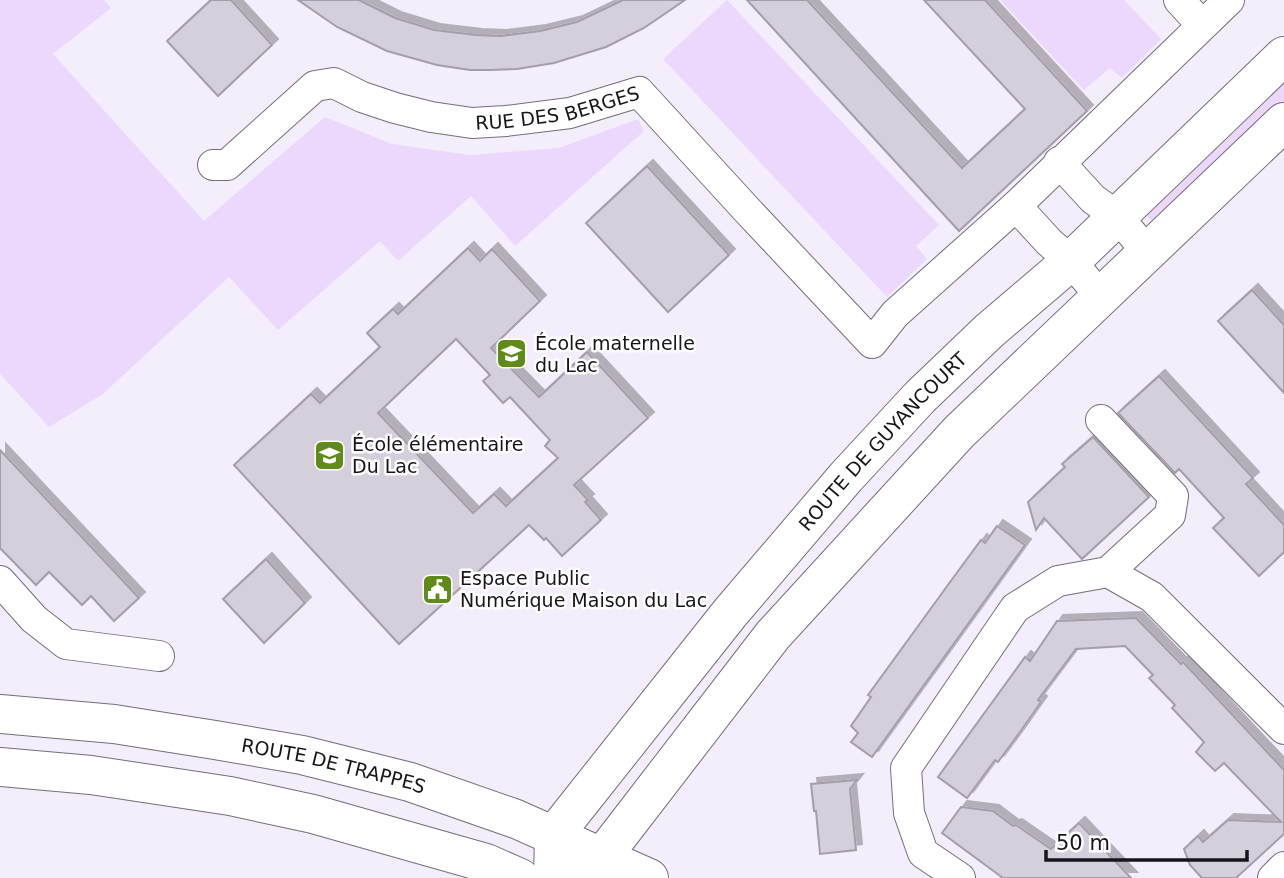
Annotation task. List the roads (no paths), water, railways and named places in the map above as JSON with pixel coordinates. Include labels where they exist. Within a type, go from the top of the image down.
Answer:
[{"type":"main road","name":"ROUTE DE GUYANCOURT","points":[[554,835],[730,613],[846,477],[920,397],[989,331],[1118,217],[1284,56]]},
{"type":"main road","points":[[588,868],[773,635],[959,432],[1284,122]]},
{"type":"main road","name":"ROUTE DE TRAPPES","points":[[0,714],[114,724],[302,755],[410,782],[554,835],[588,868],[649,878]]},
{"type":"main road","points":[[0,767],[91,775],[230,796],[313,814],[486,863],[520,878]]},
{"type":"main road","points":[[552,878],[554,835]]},
{"type":"street","points":[[1179,0],[1202,25]]},
{"type":"street","points":[[1100,296],[1071,261],[1049,242],[1016,206],[1229,0]]},
{"type":"street","name":"RUE DES BERGES","points":[[213,165],[227,165],[314,86],[334,83],[362,97],[395,108],[472,123],[570,113],[639,92],[872,343],[895,314],[1016,206]]},
{"type":"street","points":[[1059,162],[1093,199],[1118,217],[1148,253]]},
{"type":"street","points":[[960,878],[923,853],[909,813],[906,768],[1015,608],[1058,580],[1108,572],[1170,515],[1172,496],[1101,420]]},
{"type":"street","points":[[1108,572],[1152,597],[1284,729]]},
{"type":"street","points":[[0,581],[34,619],[66,644],[159,656]]},
{"type":"street","points":[[1273,878],[1284,867]]},
{"type":"place","name":"École maternelle du Lac","points":[[512,354]]},
{"type":"place","name":"École élémentaire Du Lac","points":[[329,455]]},
{"type":"place","name":"Espace Public Numérique Maison du Lac","points":[[437,589]]}]
